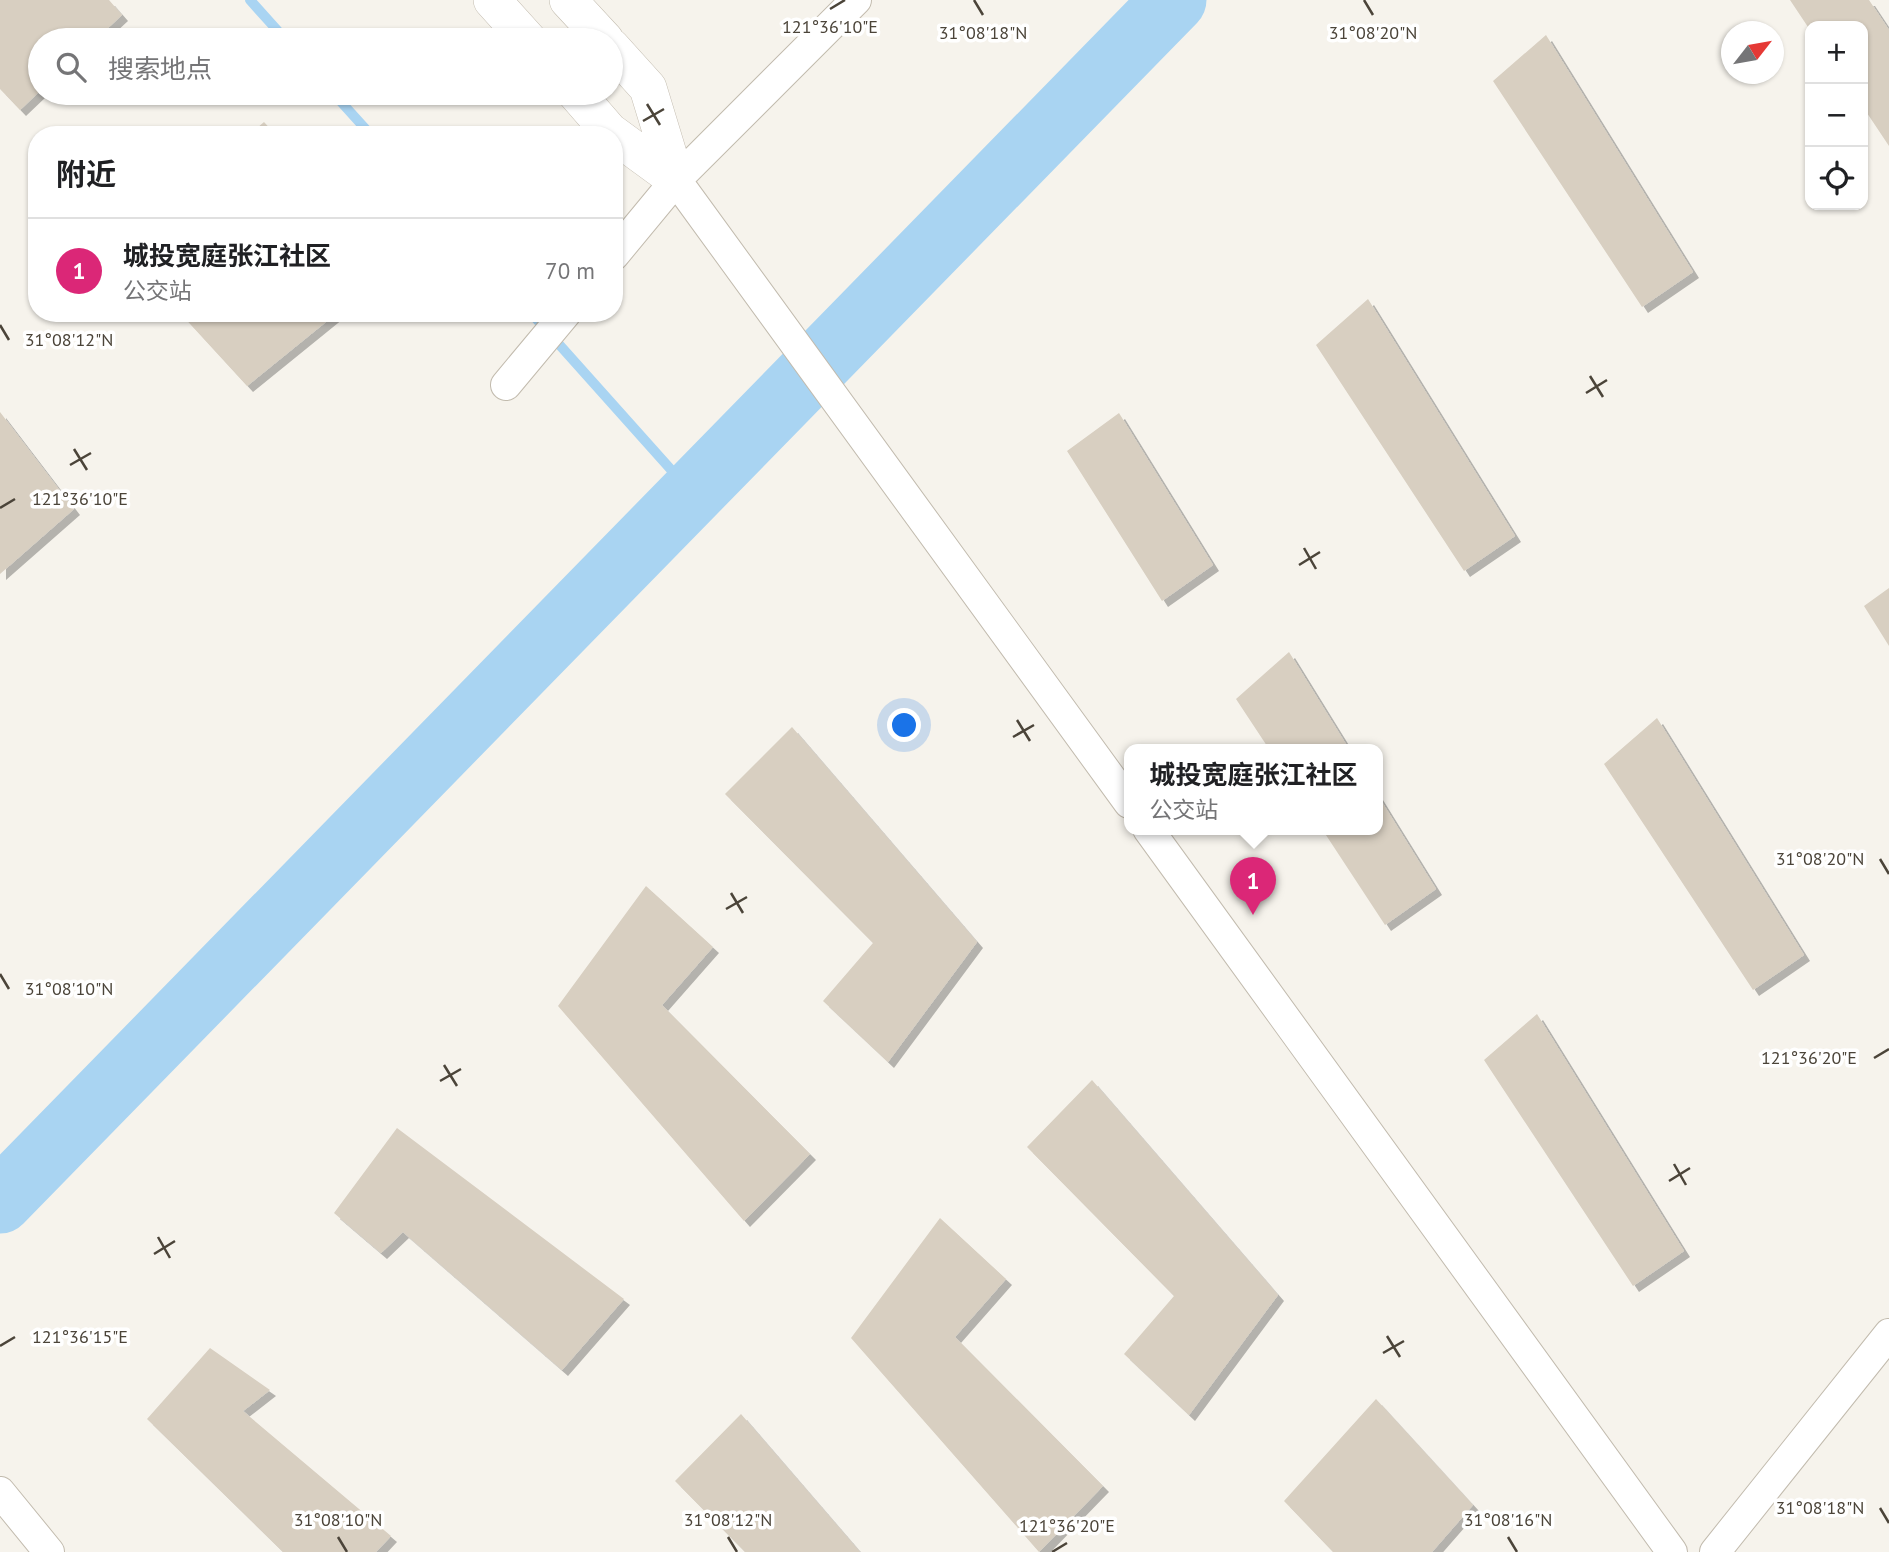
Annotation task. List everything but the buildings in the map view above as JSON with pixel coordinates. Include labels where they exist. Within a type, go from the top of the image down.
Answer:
[{"type":"street","points":[[492,0],[517,28]]},
{"type":"street","points":[[568,0],[594,28]]},
{"type":"street","points":[[623,244],[676,180],[856,0]]},
{"type":"street","points":[[623,60],[648,88],[676,180]]},
{"type":"street","points":[[587,105],[606,126]]},
{"type":"street","points":[[623,141],[676,180],[1124,796]]},
{"type":"street","points":[[506,385],[558,322]]},
{"type":"street","points":[[1151,835],[1672,1552]]},
{"type":"street","points":[[1715,1552],[1889,1334]]},
{"type":"street","points":[[0,1492],[49,1552]]},
{"type":"waterway","points":[[250,0],[275,28]]},
{"type":"waterway","points":[[0,1201],[1174,0]]},
{"type":"waterway","points":[[344,105],[363,126]]},
{"type":"waterway","points":[[539,322],[691,492]]},
{"type":"place","name":"城投宽庭张江社区","points":[[1253,915]]}]
